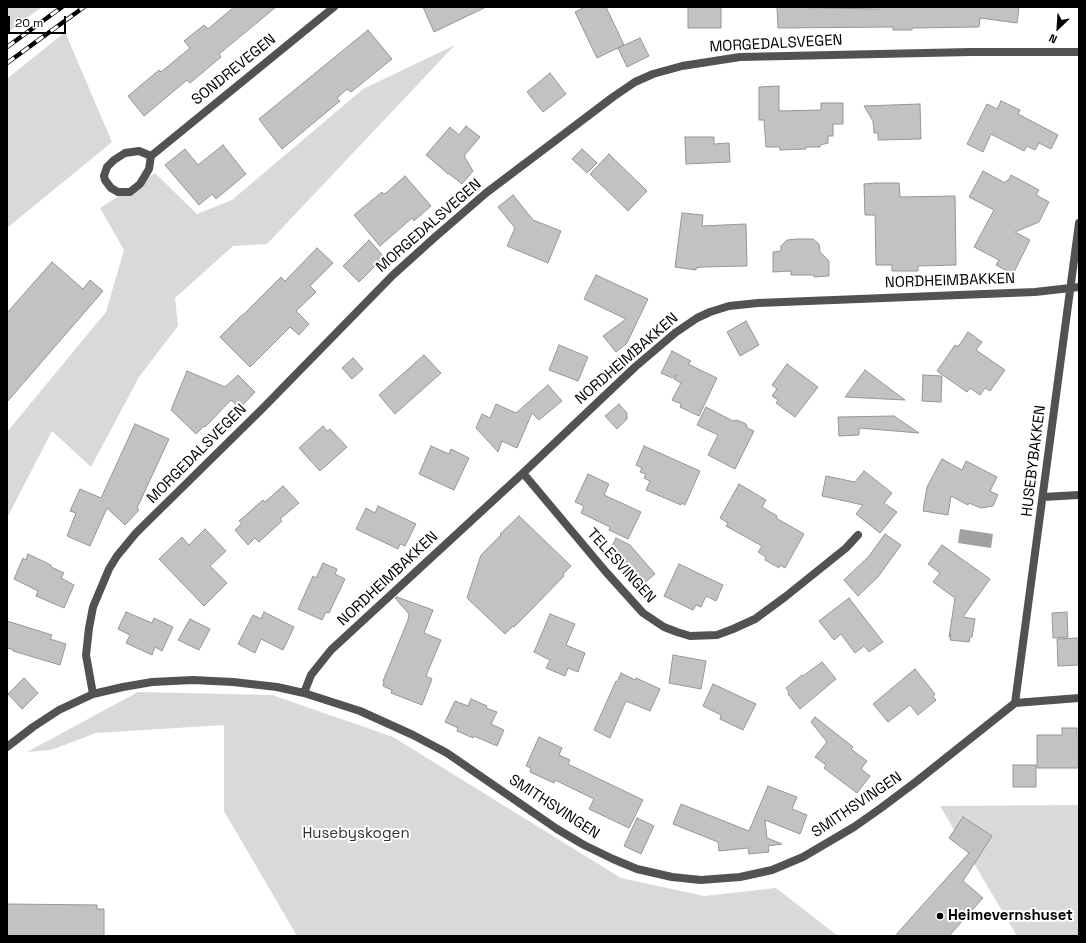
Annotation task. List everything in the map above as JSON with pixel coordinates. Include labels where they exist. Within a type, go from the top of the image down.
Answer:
[{"type":"street","name":"SONDREVEGEN","points":[[151,156],[334,7]]},
{"type":"street","name":"MORGEDALSVEGEN","points":[[93,694],[86,656],[93,607],[109,568],[136,533],[258,413],[392,275],[486,193],[635,82],[653,74],[682,66],[740,57],[963,52],[1079,52]]},
{"type":"street","points":[[139,151],[151,156],[149,169],[140,184],[130,192],[118,192],[110,188],[105,180],[107,167],[114,160],[125,154],[139,151]]},
{"type":"street","name":"HUSEBYBAKKEN","points":[[1015,703],[1079,223]]},
{"type":"street","name":"NORDHEIMBAKKEN","points":[[304,693],[311,676],[331,650],[523,473],[606,394],[675,333],[697,318],[729,306],[758,303],[840,298],[1035,292],[1079,287]]},
{"type":"street","name":"TELESVINGEN","points":[[523,473],[606,572],[643,613],[664,627],[690,636],[716,635],[733,630],[755,619],[846,548],[858,535]]},
{"type":"street","points":[[1043,497],[1079,495]]},
{"type":"street","name":"SMITHSVINGEN","points":[[93,694],[152,682],[193,680],[233,682],[277,687],[304,693],[360,711],[413,735],[447,753],[557,829],[584,845],[637,868],[672,877],[701,880],[740,877],[772,870],[803,857],[854,827],[881,808],[1015,703]]},
{"type":"street","points":[[7,747],[59,710],[93,694]]},
{"type":"street","points":[[1015,703],[1079,698]]},
{"type":"green space","points":[[7,7],[42,7],[7,33]]},
{"type":"green space","points":[[65,32],[112,142],[7,228],[7,79]]},
{"type":"green space","points":[[455,45],[267,244],[233,246],[175,298],[178,326],[139,377],[91,467],[52,431],[7,518],[7,432],[106,312],[124,250],[100,208],[155,173],[197,214],[232,200],[363,89]]},
{"type":"green space","name":"Husebyskogen","points":[[138,692],[272,695],[393,737],[621,878],[704,896],[776,888],[838,936],[297,936],[224,811],[224,725],[96,733],[51,750],[27,752]]},
{"type":"green space","points":[[1079,805],[1079,936],[1017,936],[940,806]]},
{"type":"shaded area","points":[[960,529],[993,534],[991,548],[958,543]]},
{"type":"building","points":[[234,7],[276,7],[219,54],[221,57],[190,83],[187,80],[144,116],[128,96],[159,70],[161,72],[190,48],[184,41],[204,25],[208,29]]},
{"type":"building","points":[[423,7],[486,7],[434,32]]},
{"type":"building","points":[[585,7],[606,7],[624,45],[597,58],[575,12]]},
{"type":"building","points":[[688,7],[721,7],[721,28],[688,28]]},
{"type":"building","points":[[777,7],[878,9],[878,7],[1019,7],[1017,23],[980,18],[979,27],[912,28],[912,30],[893,30],[893,27],[778,28]]},
{"type":"building","points":[[368,30],[392,59],[351,92],[347,89],[337,98],[340,101],[282,149],[259,119]]},
{"type":"building","points":[[640,38],[649,56],[627,67],[618,48]]},
{"type":"building","points":[[550,73],[566,94],[543,112],[527,92]]},
{"type":"building","points":[[779,86],[779,111],[821,110],[821,103],[843,103],[843,124],[833,124],[833,136],[828,136],[828,143],[820,145],[820,147],[806,147],[806,149],[780,150],[780,147],[766,147],[764,120],[759,120],[759,87]]},
{"type":"building","points":[[1001,101],[1020,110],[1018,114],[1058,135],[1051,149],[1039,143],[1035,150],[1027,146],[1024,151],[991,134],[983,152],[967,144],[987,104],[997,109]]},
{"type":"building","points":[[920,104],[921,139],[878,140],[878,133],[874,133],[873,121],[864,106]]},
{"type":"building","points":[[466,126],[480,137],[464,156],[473,171],[462,184],[426,155],[450,127],[459,135]]},
{"type":"building","points":[[685,137],[714,137],[714,144],[729,143],[730,162],[686,164]]},
{"type":"building","points":[[223,145],[246,174],[216,199],[212,194],[199,205],[165,165],[185,149],[198,165]]},
{"type":"building","points":[[582,149],[597,163],[587,173],[572,159]]},
{"type":"building","points":[[609,154],[647,191],[628,211],[590,174]]},
{"type":"building","points":[[983,171],[1005,183],[1011,175],[1039,190],[1036,195],[1049,202],[1039,222],[1015,232],[1030,240],[1013,274],[996,265],[999,260],[974,247],[994,210],[969,197]]},
{"type":"building","points":[[405,176],[431,206],[414,221],[412,218],[380,246],[354,215],[382,192],[383,194],[386,193]]},
{"type":"building","points":[[899,183],[900,197],[955,196],[956,265],[918,266],[918,271],[892,271],[892,265],[876,265],[875,215],[865,215],[864,184]]},
{"type":"building","points":[[513,195],[533,220],[561,231],[548,263],[507,246],[515,228],[498,207]]},
{"type":"building","points":[[682,213],[703,215],[702,226],[746,224],[747,266],[702,267],[696,268],[696,270],[675,267]]},
{"type":"building","points":[[813,239],[819,244],[820,252],[829,261],[829,276],[814,277],[814,275],[791,275],[791,271],[773,272],[773,252],[781,251],[781,246],[787,240]]},
{"type":"building","points":[[369,240],[384,257],[359,282],[343,266]]},
{"type":"building","points":[[317,248],[333,263],[310,286],[316,292],[296,311],[309,324],[299,335],[290,327],[250,367],[220,337],[281,277],[285,281]]},
{"type":"building","points":[[52,262],[83,289],[90,280],[103,291],[7,402],[7,313]]},
{"type":"building","points":[[596,275],[648,299],[627,343],[616,352],[603,336],[626,319],[584,299]]},
{"type":"building","points":[[746,321],[759,345],[740,356],[727,332]]},
{"type":"building","points":[[968,332],[982,342],[976,350],[1005,370],[990,391],[985,388],[980,395],[970,388],[967,392],[937,371],[955,345],[958,347]]},
{"type":"building","points":[[559,345],[588,357],[578,381],[549,370]]},
{"type":"building","points":[[672,351],[691,361],[688,364],[717,378],[699,416],[680,407],[681,404],[672,400],[681,383],[674,379],[676,375],[672,378],[661,373]]},
{"type":"building","points":[[424,355],[441,373],[395,414],[379,395]]},
{"type":"building","points":[[353,358],[363,369],[352,379],[342,368]]},
{"type":"building","points":[[787,364],[818,387],[795,417],[776,403],[778,400],[772,396],[777,389],[772,385]]},
{"type":"building","points":[[865,370],[905,400],[845,397]]},
{"type":"building","points":[[187,371],[225,387],[238,375],[255,392],[240,408],[231,400],[205,427],[204,426],[196,434],[171,410]]},
{"type":"building","points":[[923,375],[942,376],[941,402],[922,401]]},
{"type":"building","points":[[548,385],[562,401],[539,420],[532,413],[517,448],[502,441],[498,452],[476,428],[482,414],[490,418],[496,404],[516,413]]},
{"type":"building","points":[[619,404],[627,413],[627,419],[617,429],[605,416]]},
{"type":"building","points":[[706,407],[733,421],[737,420],[746,424],[747,428],[754,431],[735,469],[708,455],[718,435],[697,425]]},
{"type":"building","points":[[894,416],[919,433],[859,428],[859,435],[839,436],[838,417]]},
{"type":"building","points":[[135,424],[169,439],[137,508],[139,510],[125,525],[107,508],[90,546],[67,536],[76,513],[70,511],[80,489],[101,498]]},
{"type":"building","points":[[323,426],[327,431],[330,429],[347,447],[320,471],[299,448]]},
{"type":"building","points":[[431,446],[449,454],[451,449],[469,458],[454,490],[419,474]]},
{"type":"building","points":[[644,446],[700,471],[685,505],[682,503],[681,505],[646,490],[650,481],[644,478],[646,474],[640,472],[642,468],[636,465]]},
{"type":"building","points":[[942,459],[962,470],[966,461],[997,477],[990,491],[998,495],[993,506],[981,508],[969,503],[968,505],[951,496],[948,515],[923,511],[927,487]]},
{"type":"building","points":[[864,471],[892,493],[884,503],[897,512],[880,533],[856,514],[863,505],[822,496],[826,476],[855,482]]},
{"type":"building","points":[[588,474],[609,484],[604,495],[641,512],[628,539],[609,530],[610,527],[581,513],[584,506],[575,502]]},
{"type":"building","points":[[739,484],[766,500],[762,507],[777,516],[776,518],[804,534],[785,568],[780,565],[779,568],[765,560],[766,557],[758,552],[762,546],[726,526],[728,523],[720,518]]},
{"type":"building","points":[[283,486],[299,503],[280,519],[282,521],[259,542],[255,538],[248,545],[235,530],[242,523],[239,521],[263,500],[265,502]]},
{"type":"building","points":[[378,506],[416,524],[405,546],[400,544],[398,549],[356,529],[366,508],[375,513]]},
{"type":"building","points":[[519,516],[571,566],[563,574],[564,576],[514,627],[513,626],[505,634],[467,598],[481,555]]},
{"type":"building","points":[[205,529],[226,551],[210,566],[227,583],[204,606],[159,559],[182,537],[189,545]]},
{"type":"building","points":[[885,534],[901,545],[878,577],[858,596],[844,580],[869,556]]},
{"type":"building","points":[[616,538],[630,545],[655,574],[642,585],[620,559],[608,554]]},
{"type":"building","points":[[942,545],[990,579],[963,617],[975,619],[972,637],[970,637],[969,642],[950,640],[951,634],[949,637],[955,598],[933,582],[940,573],[928,564]]},
{"type":"building","points":[[28,554],[64,573],[61,578],[74,585],[64,608],[36,596],[38,591],[14,579],[23,558],[26,560]]},
{"type":"building","points":[[323,563],[337,569],[335,574],[345,579],[329,613],[326,612],[322,620],[298,609],[313,576],[316,578]]},
{"type":"building","points":[[679,564],[723,585],[716,601],[706,596],[701,607],[696,605],[693,610],[664,596]]},
{"type":"building","points":[[397,597],[433,610],[424,633],[441,640],[426,676],[432,679],[422,705],[391,693],[392,690],[383,686],[383,681],[408,620],[409,614],[395,598]]},
{"type":"building","points":[[849,598],[883,642],[869,652],[864,646],[855,653],[841,634],[834,640],[819,621]]},
{"type":"building","points":[[126,612],[152,623],[154,618],[173,627],[162,651],[155,647],[152,655],[126,643],[130,635],[118,629]]},
{"type":"building","points":[[264,612],[294,627],[283,650],[261,639],[255,653],[238,644],[253,615],[261,619]]},
{"type":"building","points":[[1067,612],[1068,637],[1053,638],[1052,613]]},
{"type":"building","points":[[550,614],[575,624],[566,645],[585,653],[578,672],[568,668],[565,676],[546,668],[550,660],[534,652]]},
{"type":"building","points":[[190,619],[210,629],[199,650],[178,640]]},
{"type":"building","points":[[7,621],[52,635],[50,639],[66,644],[60,665],[7,648]]},
{"type":"building","points":[[1079,638],[1079,665],[1058,666],[1057,639]]},
{"type":"building","points":[[673,655],[706,661],[701,689],[669,683]]},
{"type":"building","points":[[822,662],[836,679],[800,709],[788,694],[789,692],[786,688]]},
{"type":"building","points":[[915,669],[935,694],[933,697],[936,700],[918,715],[910,705],[888,722],[873,704]]},
{"type":"building","points":[[621,673],[660,689],[650,711],[626,701],[610,738],[594,730]]},
{"type":"building","points":[[24,678],[38,693],[22,709],[8,694]]},
{"type":"building","points":[[713,684],[756,704],[743,730],[720,719],[721,715],[703,706]]},
{"type":"building","points":[[471,699],[487,706],[486,708],[497,712],[491,724],[504,730],[497,746],[474,736],[473,738],[457,731],[458,728],[445,722],[455,701],[468,706]]},
{"type":"building","points":[[815,717],[853,747],[851,749],[867,761],[861,769],[870,776],[857,793],[824,768],[826,765],[815,757],[827,742],[811,722]]},
{"type":"building","points":[[1062,728],[1077,728],[1077,736],[1079,736],[1079,768],[1037,768],[1037,735],[1062,735]]},
{"type":"building","points":[[539,737],[562,748],[559,755],[570,760],[568,764],[643,800],[629,828],[589,809],[594,799],[555,780],[554,783],[530,772],[531,768],[526,766]]},
{"type":"building","points":[[1013,765],[1036,765],[1036,787],[1013,787]]},
{"type":"building","points":[[768,786],[797,797],[792,809],[807,815],[800,834],[765,820],[767,838],[782,844],[768,846],[769,852],[749,854],[748,848],[719,851],[718,842],[673,824],[681,804],[749,831]]},
{"type":"building","name":"Heimevernshuset","points":[[963,817],[992,836],[963,881],[983,898],[949,936],[895,936],[969,853],[949,838]]},
{"type":"building","points":[[637,818],[654,826],[641,854],[624,846]]},
{"type":"building","points":[[7,904],[97,905],[97,909],[104,909],[104,936],[7,936]]},
{"type":"railway","points":[[7,47],[62,7]]},
{"type":"railway","points":[[7,63],[84,7]]},
{"type":"place","name":"Heimevernshuset","points":[[940,916]]}]
